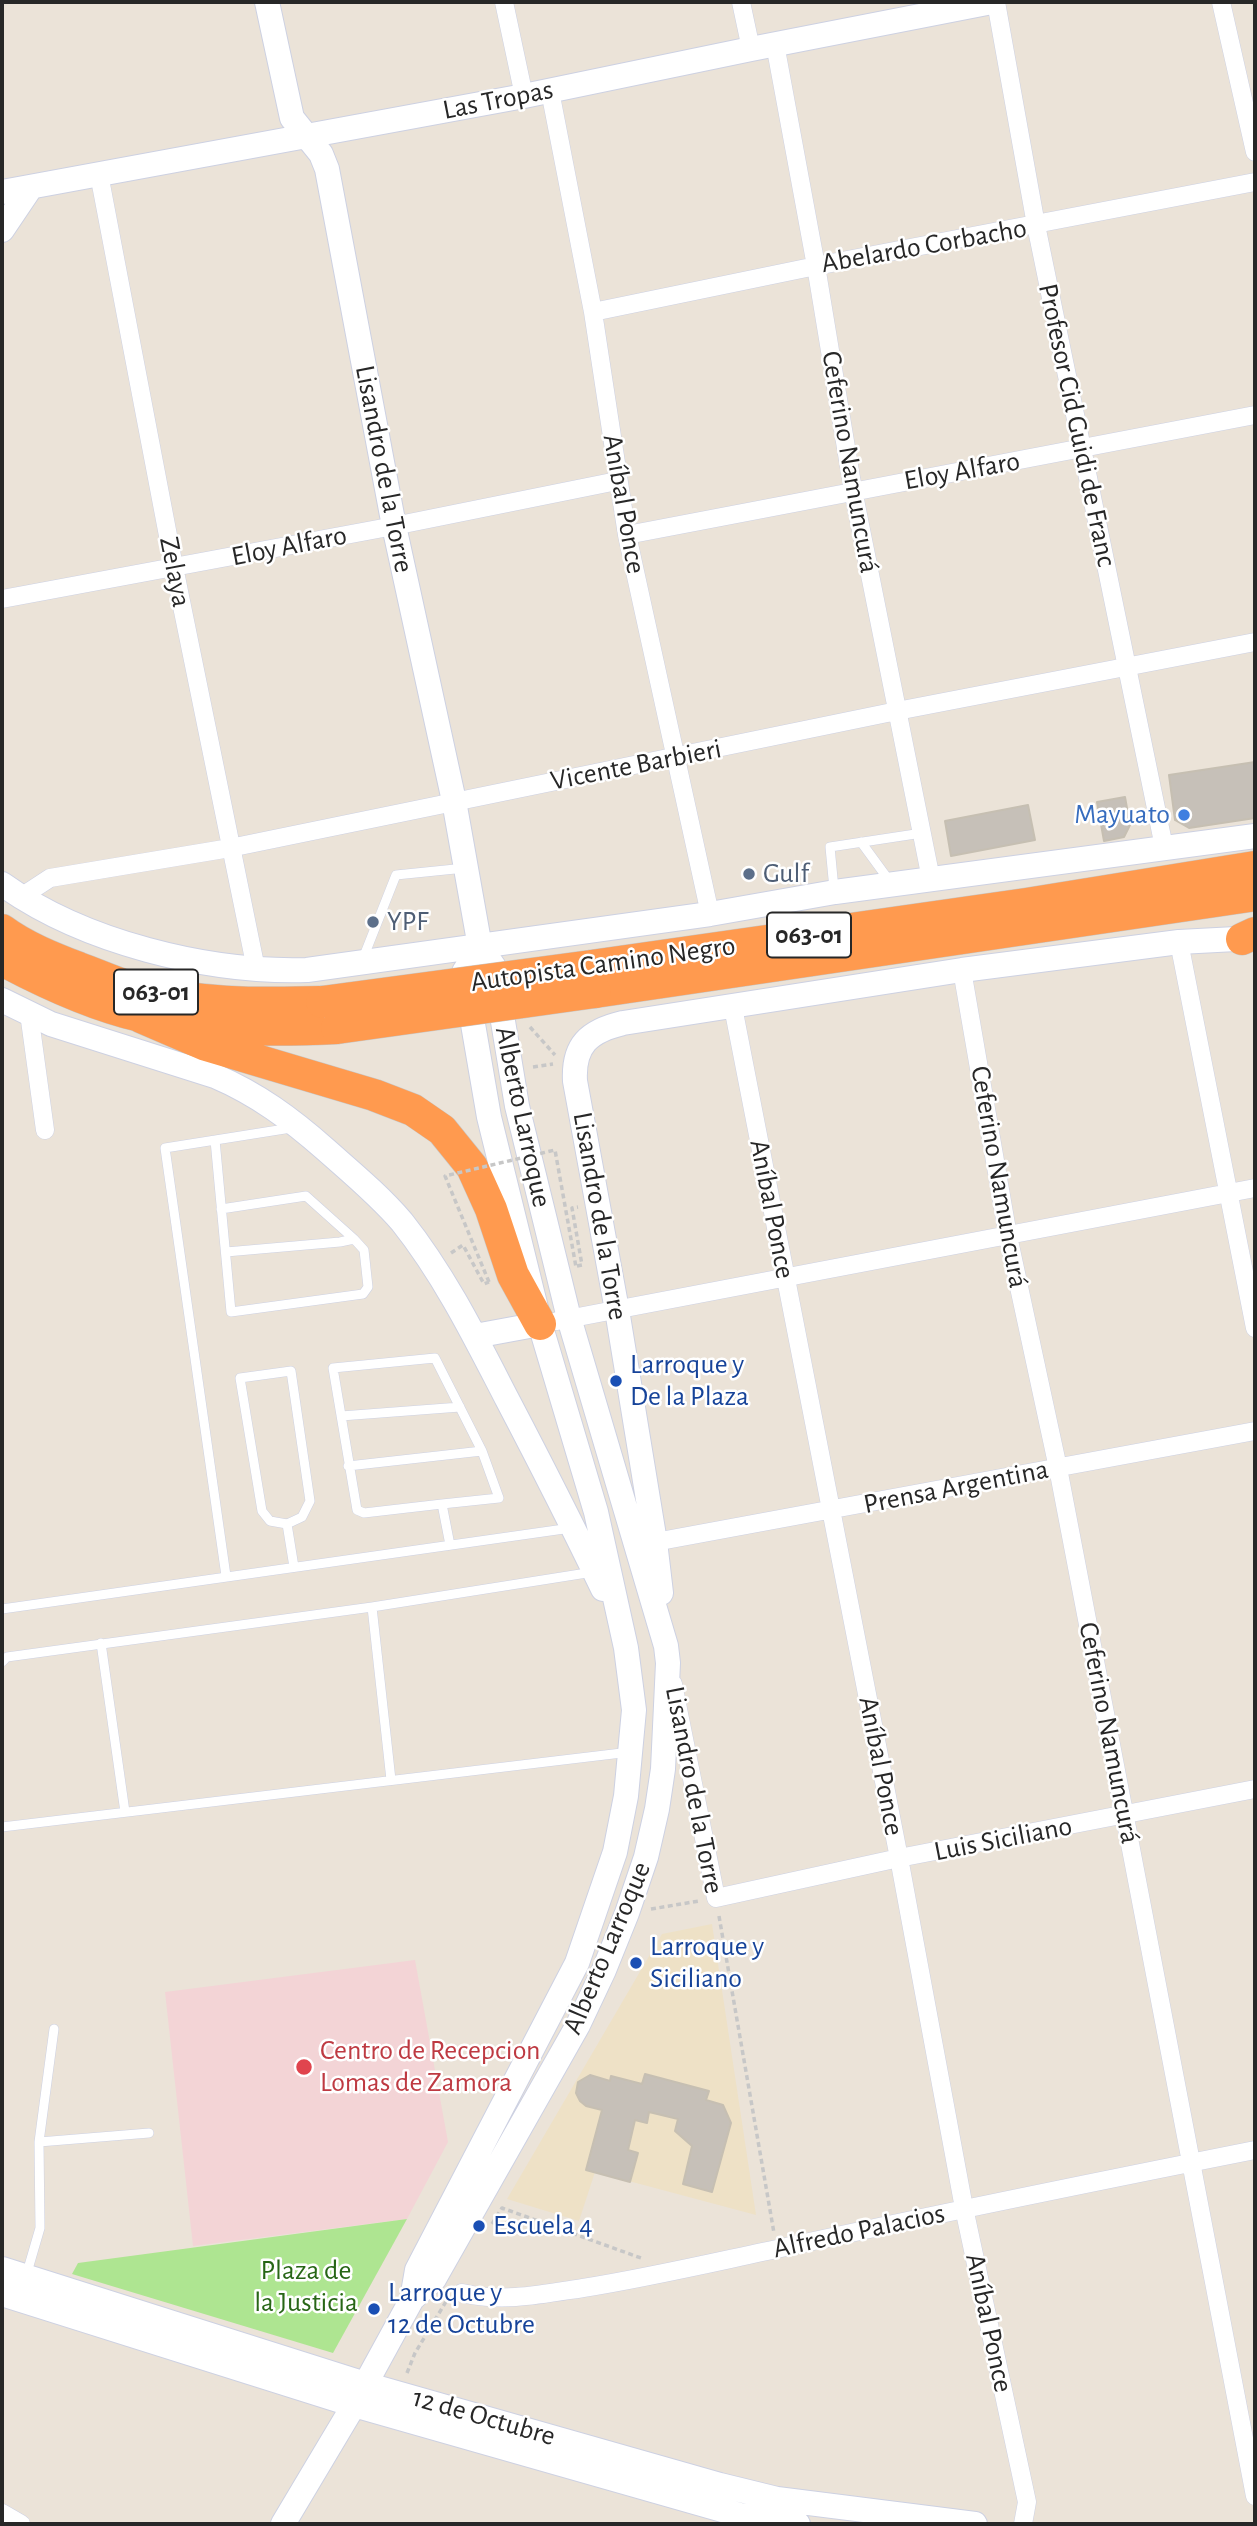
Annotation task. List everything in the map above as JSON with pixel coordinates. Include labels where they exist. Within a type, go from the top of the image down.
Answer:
[{"type":"highway","name":"Autopista Camino Negro","points":[[593,979],[1255,867]]},
{"type":"highway","name":"Autopista Camino Negro","points":[[2,960],[47,983],[141,1017],[220,1028],[283,1031],[330,1015],[1255,895]]},
{"type":"highway","name":"Autopista Camino Negro","points":[[2,930],[64,963],[128,987],[196,1000],[254,1004],[330,1015]]},
{"type":"highway","points":[[141,1017],[205,1045],[374,1095],[412,1110],[442,1130],[471,1167],[491,1209],[513,1275],[555,1321]]},
{"type":"street","name":"Lisandro de la Torre","points":[[267,2],[292,118],[321,154],[327,169],[394,526],[454,801],[480,947]]},
{"type":"street","points":[[504,2],[524,96]]},
{"type":"street","name":"Ceferino Namuncurá","points":[[741,2],[763,46],[816,266],[853,490],[931,879]]},
{"type":"street","name":"Las Tropas","points":[[2,192],[551,91],[966,4],[994,2]]},
{"type":"street","name":"Profesor Cid Guidi de Franc","points":[[994,2],[1081,449],[1164,847]]},
{"type":"street","points":[[1221,2],[1255,152]]},
{"type":"street","name":"Aníbal Ponce","points":[[551,91],[593,312],[627,535],[710,914]]},
{"type":"street","name":"Zelaya","points":[[99,174],[174,567],[256,969]]},
{"type":"street","name":"Abelardo Corbacho","points":[[593,312],[816,266],[1255,182]]},
{"type":"street","points":[[2,230],[31,187]]},
{"type":"street","name":"Eloy Alfaro","points":[[627,535],[1255,415]]},
{"type":"street","name":"Eloy Alfaro","points":[[2,598],[394,526],[617,481]]},
{"type":"street","name":"Vicente Barbieri","points":[[11,891],[50,878],[230,848],[897,711],[1255,642]]},
{"type":"street","points":[[11,891],[73,925],[125,942],[207,962],[256,969],[307,970],[710,914],[835,892],[1255,836]]},
{"type":"street","points":[[733,1007],[962,970],[1179,942],[1251,937]]},
{"type":"street","points":[[1179,942],[1255,1328]]},
{"type":"street","name":"Alberto Larroque","points":[[283,2524],[360,2394],[412,2299],[417,2270],[577,1963],[615,1852],[626,1796],[634,1710],[626,1648],[555,1321],[494,967],[480,947],[464,972],[489,1116],[555,1321],[667,1655],[663,1769],[646,1857],[604,1970],[578,2025],[434,2279],[412,2299]]},
{"type":"street","name":"Ceferino Namuncurá","points":[[962,970],[1007,1236],[1058,1468],[1255,2497]]},
{"type":"street","points":[[2,1000],[77,1033],[215,1076],[258,1096],[299,1127],[376,1194],[432,1264],[475,1336],[620,1622]]},
{"type":"street","name":"Lisandro de la Torre","points":[[716,1898],[667,1655],[655,1542],[617,1310],[575,1081],[575,1060],[580,1048],[607,1027],[733,1007]]},
{"type":"street","name":"Aníbal Ponce","points":[[733,1007],[899,1858],[964,2208],[1027,2502],[1023,2524]]},
{"type":"street","points":[[29,1013],[45,1130]]},
{"type":"street","points":[[475,1336],[1255,1188]]},
{"type":"street","name":"Prensa Argentina","points":[[655,1542],[1255,1431]]},
{"type":"street","name":"Luis Siciliano","points":[[716,1898],[899,1858],[1255,1789]]},
{"type":"street","name":"Alfredo Palacios","points":[[462,2293],[481,2298],[547,2294],[654,2276],[964,2208],[1255,2150]]},
{"type":"street","name":"12 de Octubre","points":[[2,2269],[360,2394]]},
{"type":"street","name":"12 de Octubre","points":[[2,2294],[360,2394],[720,2485],[772,2514],[798,2524]]},
{"type":"street","points":[[2,2513],[21,2524]]},
{"type":"street","name":"12 de Octubre","points":[[772,2514],[975,2524]]},
{"type":"lane","points":[[835,892],[830,847],[922,833]]},
{"type":"lane","points":[[862,842],[892,884]]},
{"type":"lane","points":[[361,963],[396,875],[466,868]]},
{"type":"lane","points":[[226,1576],[165,1148],[299,1127]]},
{"type":"lane","points":[[215,1140],[221,1209],[226,1252],[231,1312],[363,1294],[368,1287],[364,1250],[306,1196],[221,1209]]},
{"type":"lane","points":[[226,1252],[354,1239]]},
{"type":"lane","points":[[435,1358],[460,1407],[482,1451],[499,1498],[364,1513],[357,1510],[333,1368],[435,1358]]},
{"type":"lane","points":[[291,1371],[310,1501],[302,1517],[288,1524],[270,1521],[262,1511],[240,1378],[291,1371]]},
{"type":"lane","points":[[341,1416],[460,1407]]},
{"type":"lane","points":[[348,1466],[482,1451]]},
{"type":"lane","points":[[442,1504],[450,1545]]},
{"type":"lane","points":[[288,1524],[294,1567]]},
{"type":"lane","points":[[2,1609],[573,1528]]},
{"type":"lane","points":[[2,1662],[7,1657],[372,1607],[595,1572]]},
{"type":"lane","points":[[372,1607],[391,1780]]},
{"type":"lane","points":[[101,1643],[125,1812]]},
{"type":"lane","points":[[2,1827],[631,1752]]},
{"type":"lane","points":[[26,2277],[40,2228],[39,2142],[54,2029]]},
{"type":"lane","points":[[39,2142],[149,2133]]},
{"type":"path","points":[[510,1070],[559,1063],[555,1054],[526,1023]]},
{"type":"path","points":[[432,1264],[463,1245],[484,1284],[489,1282],[445,1176],[555,1150],[576,1267]]},
{"type":"path","points":[[627,1913],[716,1898]]},
{"type":"path","name":"Lisandro de la Torre","points":[[716,1898],[777,2249]]},
{"type":"shaded area","points":[[712,1924],[756,2215],[595,2172],[579,2221],[507,2199],[662,1934]]},
{"type":"shaded area","name":"Centro de Recepcion Lomas de Zamora","points":[[415,1960],[448,2142],[407,2219],[193,2246],[165,1992]]},
{"type":"green space","name":"Plaza de la Justicia","points":[[407,2219],[333,2353],[72,2274],[78,2263]]},
{"type":"building","points":[[1255,762],[1255,818],[1189,828],[1175,820],[1169,775]]},
{"type":"building","points":[[1125,797],[1130,825],[1124,837],[1104,841],[1097,802]]},
{"type":"building","points":[[1028,805],[1035,840],[951,856],[945,821]]},
{"type":"building","points":[[645,2074],[709,2091],[706,2100],[723,2105],[731,2123],[712,2192],[683,2184],[692,2146],[675,2131],[678,2119],[649,2112],[647,2123],[635,2120],[628,2150],[638,2153],[630,2182],[586,2170],[602,2110],[586,2106],[580,2101],[576,2093],[578,2082],[590,2075],[610,2081],[611,2076],[642,2084]]},
{"type":"place","name":"Mayuato","points":[[1184,815]]},
{"type":"place","name":"Gulf","points":[[749,874]]},
{"type":"place","name":"YPF","points":[[373,922]]},
{"type":"place","name":"Larroque y De la Plaza","points":[[616,1381]]},
{"type":"place","name":"Larroque y Siciliano","points":[[636,1963]]},
{"type":"place","name":"Centro de Recepcion Lomas de Zamora","points":[[304,2067]]},
{"type":"place","name":"Escuela 4","points":[[479,2226]]},
{"type":"place","name":"Larroque y 12 de Octubre","points":[[374,2309]]}]
